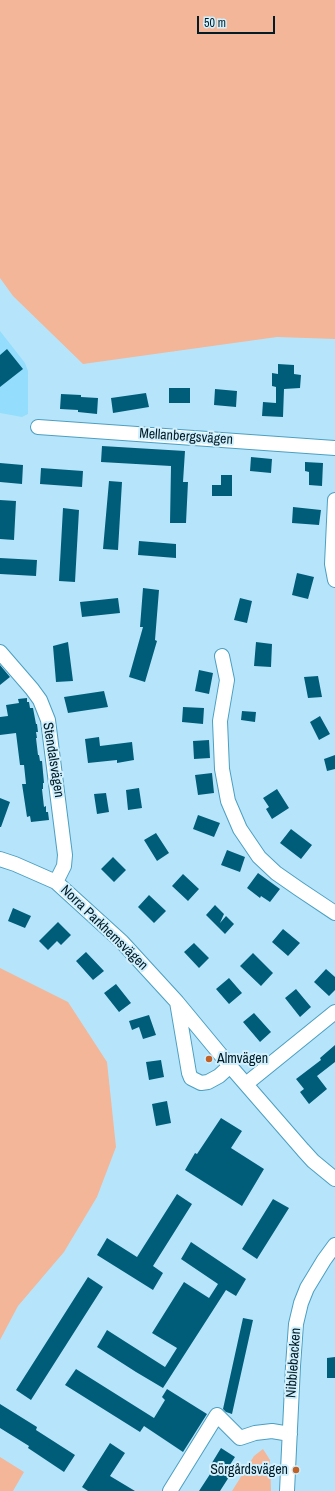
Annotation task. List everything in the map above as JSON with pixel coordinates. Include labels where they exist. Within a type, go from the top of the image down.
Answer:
[{"type":"street","name":"Mellanbergsvägen","points":[[38,426],[335,448]]},
{"type":"street","points":[[335,500],[332,564],[335,580]]},
{"type":"street","name":"Stendalsvägen","points":[[0,652],[40,700],[48,720],[65,855],[64,866],[56,882]]},
{"type":"street","points":[[222,656],[227,680],[220,721],[222,770],[228,802],[240,829],[259,857],[288,881],[335,913]]},
{"type":"street","name":"Norra Parkhemsvägen","points":[[0,859],[56,882],[136,957],[177,1002],[230,1066],[308,1155],[335,1179]]},
{"type":"street","points":[[177,1002],[191,1078],[201,1083],[208,1082],[230,1066]]},
{"type":"street","points":[[246,1084],[335,1012]]},
{"type":"street","name":"Nibblebacken","points":[[287,1491],[296,1324],[301,1303],[307,1288],[335,1245]]},
{"type":"street","points":[[170,1491],[217,1416],[240,1438],[255,1433],[272,1431],[290,1434]]},
{"type":"shaded area","points":[[0,0],[335,0],[335,339],[277,337],[83,364],[13,296],[0,278]]},
{"type":"shaded area","points":[[0,331],[25,363],[28,371],[28,414],[22,417],[0,413]]},
{"type":"shaded area","points":[[0,968],[68,1002],[107,1062],[116,1147],[97,1197],[64,1252],[18,1306],[0,1340]]},
{"type":"shaded area","points":[[263,1449],[270,1460],[271,1491],[232,1491],[254,1456]]},
{"type":"shaded area","points":[[0,1457],[24,1472],[13,1491],[0,1491]]},
{"type":"building","points":[[7,349],[23,369],[0,387],[0,355]]},
{"type":"building","points":[[278,364],[294,365],[294,374],[301,375],[300,388],[284,389],[283,417],[262,416],[263,402],[276,403],[276,387],[272,386],[272,373],[278,374]]},
{"type":"building","points":[[169,388],[190,388],[190,403],[169,403]]},
{"type":"building","points":[[215,389],[237,391],[236,407],[214,405]]},
{"type":"building","points":[[146,393],[149,407],[113,413],[111,398]]},
{"type":"building","points":[[61,394],[98,398],[97,414],[78,412],[78,410],[60,409]]},
{"type":"building","points":[[102,446],[185,451],[183,482],[188,482],[186,523],[170,523],[171,466],[101,462]]},
{"type":"building","points":[[251,457],[272,459],[271,473],[250,471]]},
{"type":"building","points":[[305,462],[323,463],[322,486],[309,485],[309,472],[305,471]]},
{"type":"building","points":[[0,463],[23,465],[22,484],[0,482]]},
{"type":"building","points":[[41,468],[83,471],[82,487],[40,484]]},
{"type":"building","points":[[221,475],[232,475],[232,496],[212,496],[212,485],[221,485]]},
{"type":"building","points":[[109,481],[122,482],[118,550],[103,549]]},
{"type":"building","points":[[0,500],[16,501],[14,540],[0,539]]},
{"type":"building","points":[[293,507],[321,510],[319,525],[292,523]]},
{"type":"building","points":[[63,508],[79,510],[75,582],[59,581]]},
{"type":"building","points":[[139,541],[176,544],[176,558],[138,555]]},
{"type":"building","points":[[0,558],[37,560],[36,576],[0,574]]},
{"type":"building","points":[[297,573],[314,577],[308,599],[292,595]]},
{"type":"building","points":[[143,588],[159,590],[155,640],[157,641],[145,682],[129,677],[143,627],[140,627]]},
{"type":"building","points":[[118,598],[120,613],[82,617],[80,602]]},
{"type":"building","points":[[240,598],[252,601],[247,623],[234,620]]},
{"type":"building","points":[[68,642],[73,681],[56,682],[53,646]]},
{"type":"building","points":[[256,642],[272,644],[271,667],[254,666]]},
{"type":"building","points":[[0,665],[10,677],[0,685]]},
{"type":"building","points":[[199,670],[213,673],[209,694],[195,691]]},
{"type":"building","points":[[318,676],[322,697],[308,698],[304,677]]},
{"type":"building","points":[[104,691],[108,707],[68,713],[64,697]]},
{"type":"building","points":[[27,698],[30,708],[33,708],[37,724],[38,732],[36,732],[36,738],[38,755],[40,761],[42,761],[44,783],[42,789],[44,807],[46,806],[46,812],[48,812],[49,820],[31,822],[30,816],[27,817],[22,784],[26,784],[24,765],[20,765],[16,733],[0,735],[0,717],[8,716],[6,705],[19,703],[18,699]]},
{"type":"building","points":[[183,707],[204,708],[203,724],[182,722]]},
{"type":"building","points":[[242,711],[256,712],[255,722],[241,720]]},
{"type":"building","points":[[320,716],[330,734],[319,740],[310,722]]},
{"type":"building","points":[[99,737],[100,746],[132,742],[134,760],[117,763],[117,760],[88,763],[85,739]]},
{"type":"building","points":[[209,740],[210,758],[194,759],[193,741]]},
{"type":"building","points":[[335,755],[335,769],[327,771],[324,759]]},
{"type":"building","points":[[212,773],[214,793],[198,795],[195,775]]},
{"type":"building","points":[[139,788],[142,808],[128,810],[126,790]]},
{"type":"building","points":[[277,789],[289,808],[272,819],[266,809],[269,807],[263,798]]},
{"type":"building","points":[[106,793],[109,812],[97,814],[94,794]]},
{"type":"building","points":[[0,798],[10,802],[1,827],[0,827]]},
{"type":"building","points":[[198,815],[220,823],[214,837],[193,829]]},
{"type":"building","points":[[291,829],[312,845],[301,859],[280,843]]},
{"type":"building","points":[[156,833],[169,853],[157,861],[144,840]]},
{"type":"building","points":[[227,850],[245,857],[240,872],[221,865]]},
{"type":"building","points":[[113,857],[126,870],[114,882],[101,869]]},
{"type":"building","points":[[258,873],[280,889],[270,902],[261,896],[260,898],[247,888]]},
{"type":"building","points":[[183,874],[199,889],[188,901],[172,886]]},
{"type":"building","points":[[149,895],[166,911],[154,923],[138,907]]},
{"type":"building","points":[[215,905],[224,914],[220,923],[226,916],[234,924],[225,934],[206,915]]},
{"type":"building","points":[[13,908],[31,916],[25,928],[8,921]]},
{"type":"building","points":[[58,922],[71,935],[61,945],[57,941],[48,950],[39,941]]},
{"type":"building","points":[[283,929],[300,943],[288,956],[272,942]]},
{"type":"building","points":[[194,943],[209,958],[199,968],[184,952]]},
{"type":"building","points":[[86,952],[104,971],[93,980],[76,961]]},
{"type":"building","points":[[253,953],[273,973],[261,986],[240,966]]},
{"type":"building","points":[[326,969],[335,977],[335,990],[329,996],[314,982]]},
{"type":"building","points":[[229,978],[242,993],[229,1004],[216,989]]},
{"type":"building","points":[[116,984],[131,1003],[119,1012],[104,993]]},
{"type":"building","points":[[296,989],[311,1007],[300,1017],[285,998]]},
{"type":"building","points":[[254,1013],[271,1032],[260,1042],[243,1022]]},
{"type":"building","points":[[149,1015],[156,1035],[143,1039],[139,1027],[132,1030],[129,1021]]},
{"type":"building","points":[[335,1045],[335,1062],[317,1076],[327,1089],[309,1104],[300,1092],[304,1089],[296,1079],[321,1060],[320,1058]]},
{"type":"building","points":[[161,1060],[164,1077],[149,1080],[146,1062]]},
{"type":"building","points":[[167,1101],[171,1123],[156,1126],[152,1104]]},
{"type":"building","points":[[221,1118],[242,1131],[231,1148],[264,1169],[242,1206],[185,1170],[195,1153],[197,1154]]},
{"type":"building","points":[[177,1194],[192,1204],[153,1266],[163,1273],[153,1290],[97,1255],[107,1238],[137,1257]]},
{"type":"building","points":[[273,1199],[289,1208],[257,1259],[242,1249]]},
{"type":"building","points":[[191,1242],[246,1279],[236,1296],[226,1290],[163,1388],[97,1347],[107,1330],[165,1367],[177,1348],[152,1333],[184,1282],[209,1298],[218,1284],[181,1259]]},
{"type":"building","points":[[88,1277],[103,1287],[31,1400],[16,1390]]},
{"type":"building","points":[[243,1318],[253,1320],[232,1414],[223,1409]]},
{"type":"building","points":[[335,1357],[335,1378],[327,1378],[327,1358]]},
{"type":"building","points":[[76,1369],[154,1418],[165,1400],[162,1397],[167,1389],[207,1414],[183,1452],[144,1426],[140,1432],[65,1385]]},
{"type":"building","points":[[0,1404],[37,1427],[36,1430],[75,1455],[64,1472],[28,1448],[29,1446],[0,1428]]},
{"type":"building","points":[[110,1443],[125,1453],[110,1476],[135,1491],[88,1491],[82,1487]]},
{"type":"building","points":[[221,1448],[235,1457],[224,1474],[229,1477],[220,1491],[199,1491],[214,1468],[210,1466]]},
{"type":"place","name":"Almvägen","points":[[209,1059]]},
{"type":"place","name":"Sörgårdsvägen","points":[[296,1470]]}]
